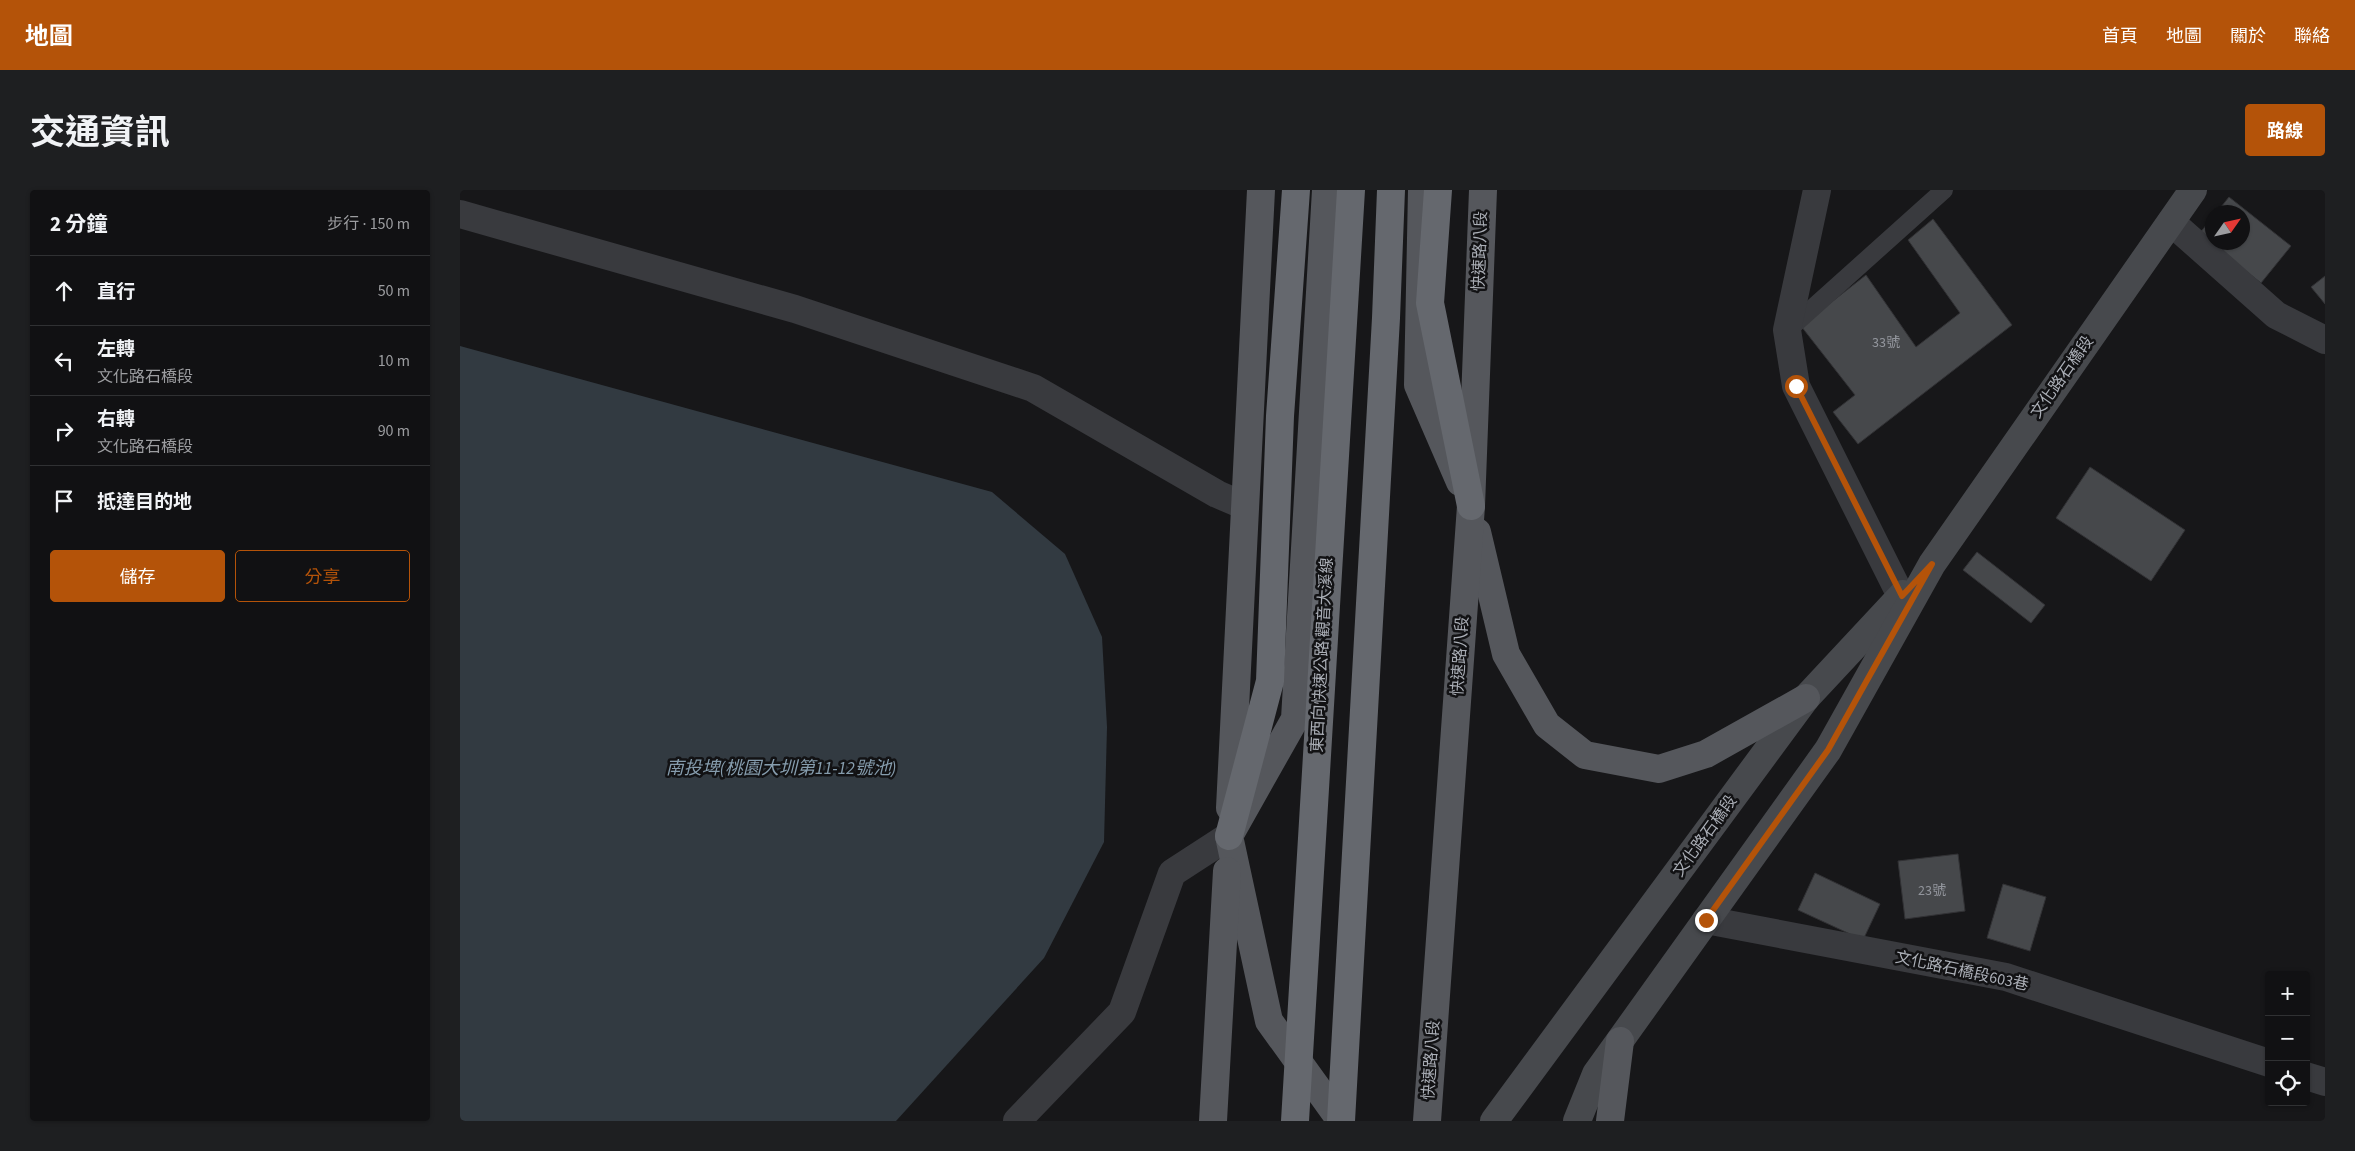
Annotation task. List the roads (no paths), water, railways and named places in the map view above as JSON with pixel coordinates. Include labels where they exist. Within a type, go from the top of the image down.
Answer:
[{"type":"highway","points":[[1229,836],[1270,681],[1280,416],[1296,190]]},
{"type":"highway","name":"東西向快速公路 觀音大溪線","points":[[1295,1121],[1351,190]]},
{"type":"highway","points":[[1341,1121],[1386,318],[1390,190]]},
{"type":"highway","points":[[1438,190],[1430,303],[1471,506]]},
{"type":"main road","points":[[1213,1121],[1261,190]]},
{"type":"main road","points":[[1326,190],[1296,719],[1229,836],[1269,1021],[1341,1121]]},
{"type":"main road","points":[[1422,190],[1418,385],[1471,506],[1506,654],[1547,726],[1585,755],[1659,769],[1706,754],[1806,698]]},
{"type":"main road","name":"快速路八段","points":[[1427,1121],[1471,506],[1483,190]]},
{"type":"main road","name":"文化路石橋段","points":[[1577,1121],[1596,1074],[1828,750],[1932,564],[2193,190]]},
{"type":"main road","name":"文化路石橋段","points":[[1494,1121],[1806,698],[1932,564]]},
{"type":"main road","points":[[1610,1121],[1620,1041]]},
{"type":"street","points":[[1817,190],[1787,330],[1796,386],[1902,596]]},
{"type":"street","points":[[460,214],[795,309],[1033,388],[1217,494],[1245,506]]},
{"type":"street","points":[[2171,222],[2276,315],[2325,340]]},
{"type":"street","points":[[1016,1121],[1122,1012],[1172,873],[1229,836]]},
{"type":"street","name":"文化路石橋段603巷","points":[[1706,920],[2006,977],[2265,1062]]},
{"type":"street","points":[[2310,1077],[2325,1082]]},
{"type":"lane","points":[[1787,330],[1944,190]]},
{"type":"water","name":"南投埤(桃園大圳第11-12號池)","points":[[460,346],[992,492],[1065,554],[1102,637],[1107,727],[1104,842],[1044,958],[896,1121],[460,1121]]}]
